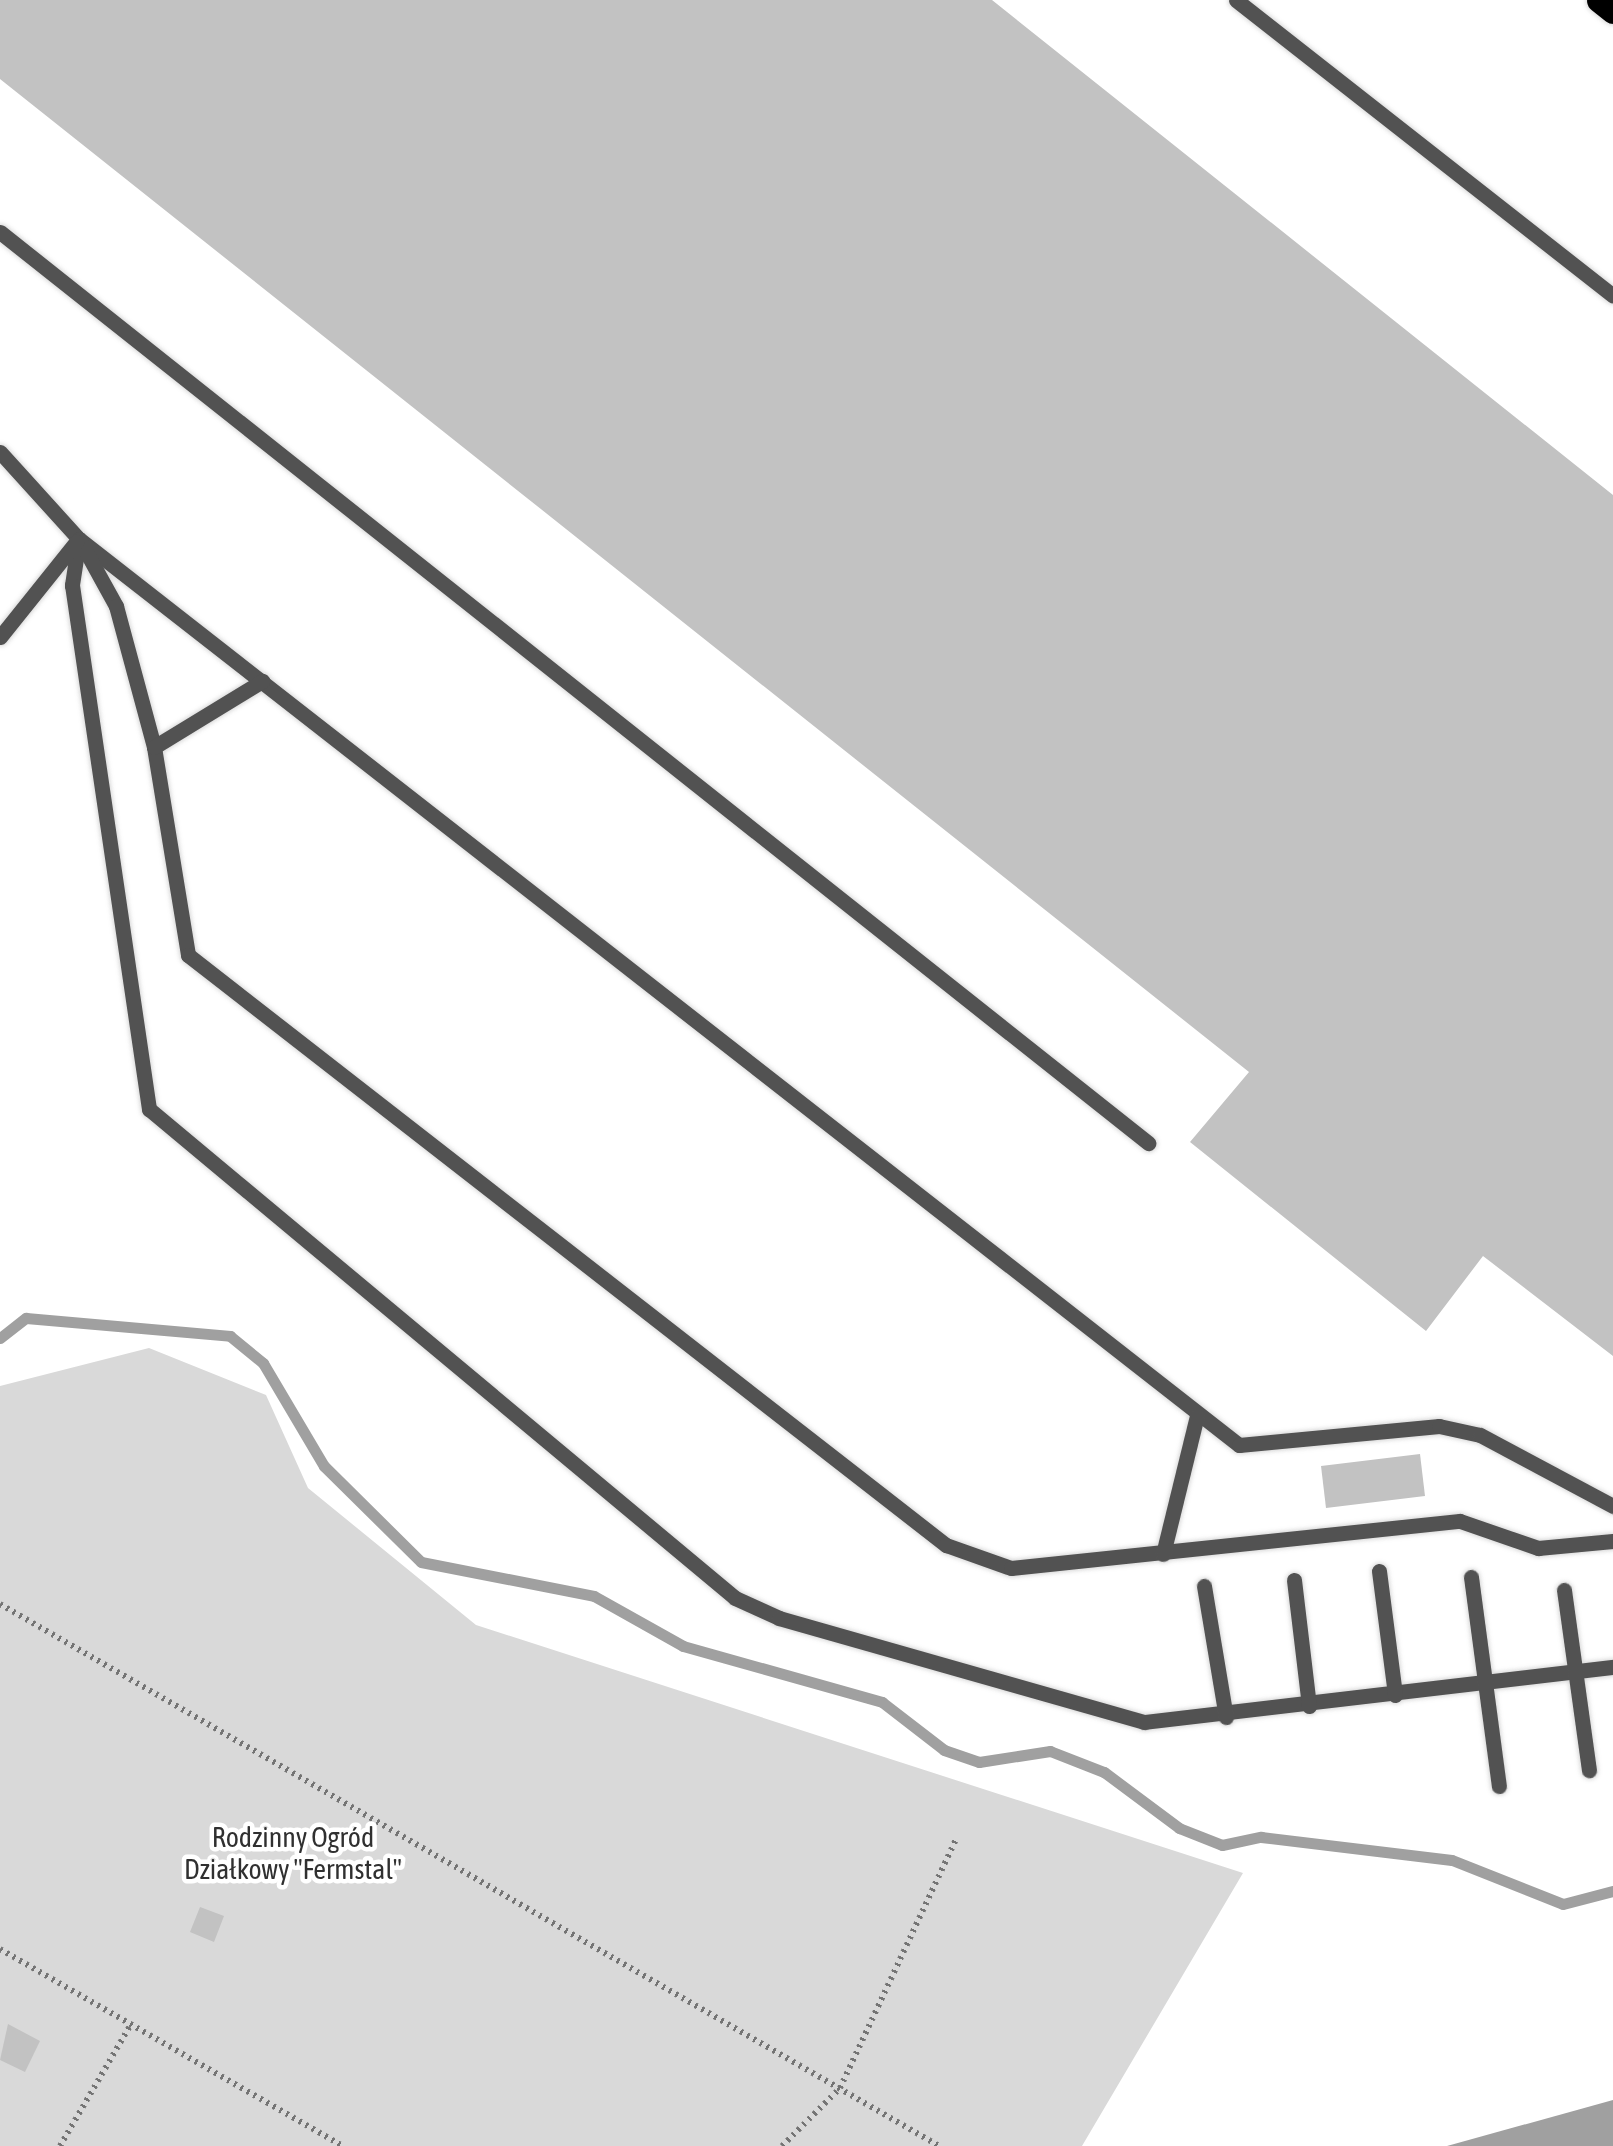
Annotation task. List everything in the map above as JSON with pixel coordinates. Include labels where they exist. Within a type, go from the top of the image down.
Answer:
[{"type":"main road","points":[[1599,0],[1613,11]]},
{"type":"lane","points":[[1236,0],[1613,296]]},
{"type":"lane","points":[[0,232],[1148,1142]]},
{"type":"lane","points":[[0,452],[79,539],[1239,1445],[1439,1426],[1480,1435],[1613,1506]]},
{"type":"lane","points":[[0,637],[79,539]]},
{"type":"lane","points":[[79,539],[116,606],[154,747],[188,955],[946,1545],[1011,1568],[1460,1521],[1538,1548],[1613,1541]]},
{"type":"lane","points":[[79,539],[72,585],[143,1092],[164,1129],[758,1611],[1124,1718],[1226,1717],[1613,1667]]},
{"type":"lane","points":[[154,747],[262,681]]},
{"type":"lane","points":[[1163,1554],[1198,1416]]},
{"type":"lane","points":[[1379,1571],[1395,1696]]},
{"type":"lane","points":[[1470,1578],[1499,1786]]},
{"type":"lane","points":[[1294,1580],[1310,1706]]},
{"type":"lane","points":[[1204,1586],[1226,1717]]},
{"type":"lane","points":[[1564,1590],[1589,1770]]},
{"type":"path","points":[[0,1604],[939,2146]]},
{"type":"path","points":[[782,2146],[840,2088],[956,1839]]},
{"type":"path","points":[[0,1949],[338,2145]]},
{"type":"path","points":[[60,2146],[131,2024]]},
{"type":"green space","name":"Rodzinny Ogród Działkowy \"Fermstal\"","points":[[149,1348],[266,1395],[308,1488],[476,1625],[1243,1873],[1082,2146],[0,2146],[0,1386]]},
{"type":"shaded area","points":[[1613,2100],[1613,2146],[1447,2146]]},
{"type":"building","points":[[0,0],[992,0],[1613,495],[1613,1356],[1483,1256],[1426,1331],[1190,1142],[1249,1072],[0,79]]},
{"type":"building","points":[[1420,1454],[1425,1496],[1326,1508],[1321,1466]]},
{"type":"building","points":[[200,1907],[224,1916],[214,1942],[190,1932]]},
{"type":"building","points":[[8,2024],[40,2041],[25,2072],[0,2060]]},
{"type":"waterway","points":[[0,1338],[26,1318],[230,1336],[263,1363],[324,1466],[421,1562],[594,1596],[683,1646],[882,1702],[944,1750],[979,1762],[1050,1751],[1104,1772],[1179,1828],[1222,1845],[1261,1837],[1452,1860],[1563,1904],[1613,1891]]}]
